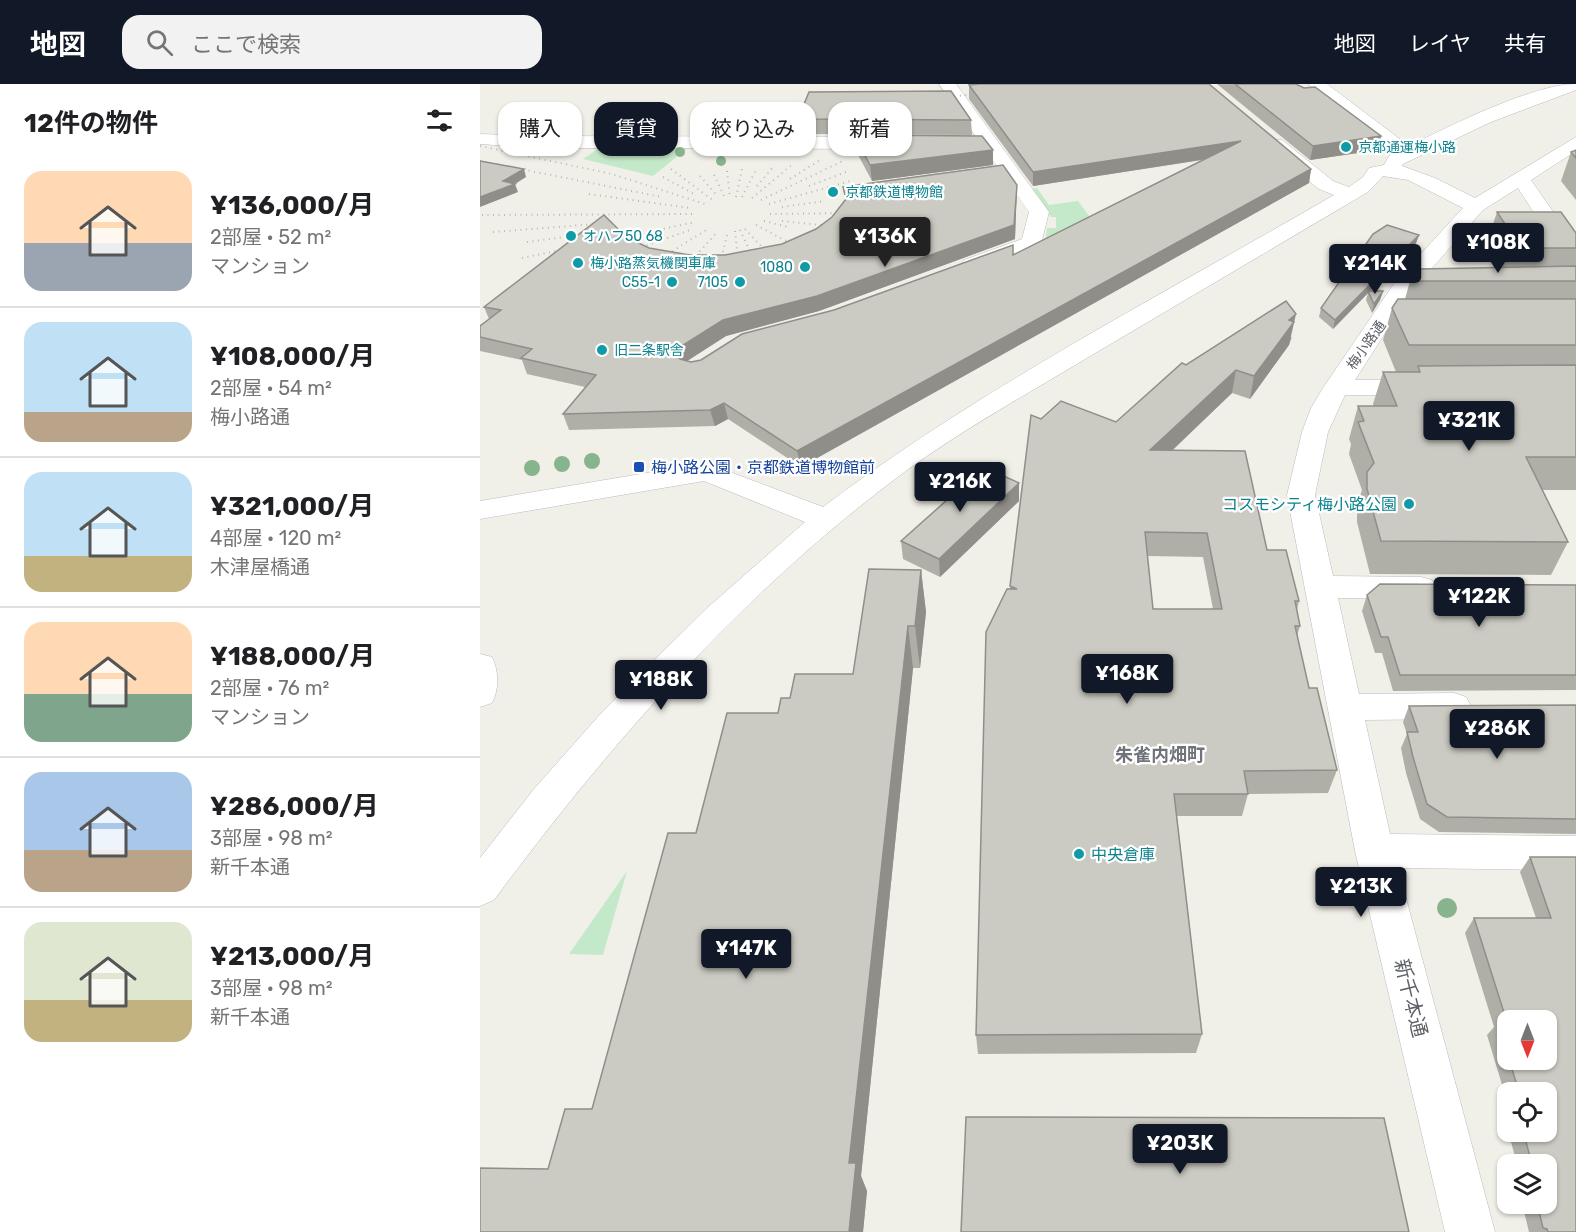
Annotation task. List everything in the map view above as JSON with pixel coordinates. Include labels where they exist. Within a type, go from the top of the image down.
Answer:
[{"type":"street","points":[[947,84],[980,143],[1001,173],[1039,212],[1032,243],[955,272]]},
{"type":"street","points":[[1316,84],[1408,154]]},
{"type":"street","points":[[480,888],[547,800],[616,720],[717,617],[826,519],[895,466],[966,419],[1370,182],[1396,160],[1461,127],[1514,105],[1576,85]]},
{"type":"street","points":[[1263,134],[1326,185],[1370,182],[1450,203],[1476,206]]},
{"type":"street","points":[[480,139],[537,142],[917,143]]},
{"type":"street","name":"梅小路通","points":[[1320,587],[1301,495],[1315,432],[1336,388],[1403,287],[1476,206],[1576,142]]},
{"type":"street","points":[[1520,177],[1576,261]]},
{"type":"street","points":[[1403,287],[1431,288]]},
{"type":"street","points":[[1382,321],[1406,321]]},
{"type":"street","points":[[1336,388],[1447,387]]},
{"type":"street","points":[[480,510],[706,472],[826,519]]},
{"type":"street","points":[[1320,587],[1450,588]]},
{"type":"street","name":"新千本通","points":[[1320,587],[1374,851],[1470,1232]]},
{"type":"street","points":[[480,666],[480,694]]},
{"type":"street","points":[[1345,707],[1484,706]]},
{"type":"street","points":[[1374,851],[1576,853]]},
{"type":"green space","points":[[678,147],[689,147],[678,156]]},
{"type":"green space","points":[[594,151],[594,156],[678,156],[653,176],[583,159]]},
{"type":"green space","points":[[1037,188],[1049,205],[1078,201],[1095,224],[1045,246],[1047,228],[1056,228],[1056,217],[1051,217],[1031,189]]},
{"type":"green space","points":[[627,871],[603,955],[569,954]]},
{"type":"building","points":[[1209,84],[1311,169],[797,451],[724,403],[710,410],[563,414],[596,375],[521,358],[532,349],[480,337],[480,326],[501,310],[484,307],[604,215],[626,237],[649,248],[690,255],[725,255],[782,244],[816,229],[832,217],[846,199],[843,187],[1003,165],[1017,185],[1014,225],[817,296],[723,320],[680,347],[677,354],[680,359],[691,362],[701,360],[742,334],[834,310],[1013,245],[1013,255],[1241,141],[1033,172],[969,85]]},
{"type":"building","points":[[1235,84],[1296,84],[1304,88],[1315,87],[1381,136],[1313,146]]},
{"type":"building","points":[[951,91],[971,120],[912,120],[912,102],[828,102],[828,119],[816,119],[816,102],[805,102],[809,92]]},
{"type":"building","points":[[912,135],[982,136],[993,150],[870,165],[865,156],[912,156]]},
{"type":"building","points":[[480,161],[524,169],[503,181],[515,184],[480,197]]},
{"type":"building","points":[[1497,212],[1561,212],[1576,233],[1576,248],[1521,248]]},
{"type":"building","points":[[1387,225],[1419,235],[1335,320],[1321,308],[1373,234]]},
{"type":"building","points":[[1576,266],[1576,281],[1410,281],[1418,269]]},
{"type":"building","points":[[1368,291],[1383,291],[1374,304]]},
{"type":"building","points":[[1398,299],[1576,299],[1576,345],[1409,345],[1392,308]]},
{"type":"building","points":[[1286,301],[1296,314],[1289,320],[1294,322],[1254,376],[1236,370],[1150,450],[1245,451],[1267,550],[1286,550],[1299,601],[1295,601],[1300,626],[1295,626],[1309,688],[1317,688],[1337,770],[1244,771],[1248,794],[1174,794],[1202,1034],[976,1035],[986,632],[1007,589],[1017,589],[1010,586],[1031,415],[1041,419],[1061,401],[1116,422],[1182,363],[1186,365]],"holes":[[[1145,532],[1207,533],[1222,609],[1153,609]]]},
{"type":"building","points":[[1576,365],[1576,457],[1526,457],[1568,542],[1381,541],[1367,489],[1367,472],[1374,463],[1358,422],[1364,421],[1358,406],[1397,406],[1383,372],[1420,372],[1418,366]]},
{"type":"building","points":[[984,467],[1019,483],[939,559],[901,541]]},
{"type":"building","points":[[869,569],[921,570],[915,626],[908,626],[849,1163],[856,1163],[849,1232],[480,1232],[480,1168],[548,1169],[565,1109],[592,1109],[668,833],[696,833],[727,713],[778,713],[781,698],[790,698],[795,674],[853,674]]},
{"type":"building","points":[[1380,584],[1576,585],[1576,675],[1400,675],[1388,637],[1381,637],[1367,595]]},
{"type":"building","points":[[1576,705],[1576,819],[1447,817],[1427,804],[1407,732],[1418,732],[1409,706]]},
{"type":"building","points":[[1530,857],[1576,857],[1576,1232],[1548,1232],[1543,1228],[1540,1214],[1557,1214],[1557,1154],[1529,1154],[1526,1142],[1557,1142],[1557,1082],[1516,1082],[1512,1070],[1557,1070],[1557,1010],[1503,1010],[1474,918],[1551,918]]},
{"type":"building","points":[[966,1117],[1384,1118],[1409,1232],[961,1232]]},
{"type":"railway","points":[[938,98],[986,93]]},
{"type":"railway","points":[[480,146],[612,174],[705,204]]},
{"type":"railway","points":[[790,179],[820,160]]},
{"type":"railway","points":[[480,161],[662,197]]},
{"type":"railway","points":[[761,200],[843,161]]},
{"type":"railway","points":[[752,198],[794,163]]},
{"type":"railway","points":[[757,186],[774,166]]},
{"type":"railway","points":[[742,197],[757,168]]},
{"type":"railway","points":[[671,169],[714,201]]},
{"type":"railway","points":[[736,197],[742,169]]},
{"type":"railway","points":[[727,171],[730,197]]},
{"type":"railway","points":[[809,186],[846,172]]},
{"type":"railway","points":[[714,175],[725,198]]},
{"type":"railway","points":[[700,176],[718,197]]},
{"type":"railway","points":[[663,177],[694,194]]},
{"type":"railway","points":[[769,204],[850,181]]},
{"type":"railway","points":[[589,194],[690,208]]},
{"type":"railway","points":[[782,207],[825,201]]},
{"type":"railway","points":[[770,214],[851,213]]},
{"type":"railway","points":[[482,215],[695,214]]},
{"type":"railway","points":[[764,221],[788,227]]},
{"type":"railway","points":[[782,221],[838,227]]},
{"type":"railway","points":[[610,240],[695,222]]},
{"type":"railway","points":[[493,232],[609,223]]},
{"type":"railway","points":[[756,225],[803,250]]},
{"type":"railway","points":[[658,260],[708,229]]},
{"type":"railway","points":[[745,229],[774,260]]},
{"type":"railway","points":[[631,251],[690,230]]},
{"type":"railway","points":[[740,230],[757,266]]},
{"type":"railway","points":[[687,266],[685,268],[718,231]]},
{"type":"railway","points":[[719,268],[728,231]]},
{"type":"railway","points":[[735,231],[739,268]]},
{"type":"railway","points":[[527,242],[595,233]]},
{"type":"railway","points":[[522,258],[575,247]]},
{"type":"place","name":"京都通運梅小路","points":[[1346,147]]},
{"type":"place","name":"京都鉄道博物館","points":[[833,192]]},
{"type":"place","name":"オハフ50 68","points":[[571,236]]},
{"type":"place","name":"梅小路蒸気機関車庫","points":[[578,263]]},
{"type":"place","name":"1080","points":[[805,267]]},
{"type":"place","name":"C55-1","points":[[672,282]]},
{"type":"place","name":"7105","points":[[740,282]]},
{"type":"place","name":"旧二条駅舎","points":[[602,350]]},
{"type":"place","name":"梅小路公園・京都鉄道博物館前","points":[[639,467]]},
{"type":"place","name":"コスモシティ梅小路公園","points":[[1409,504]]},
{"type":"place","name":"中央倉庫","points":[[1079,854]]},
{"type":"district","name":"朱雀内畑町","points":[[1160,755]]}]
